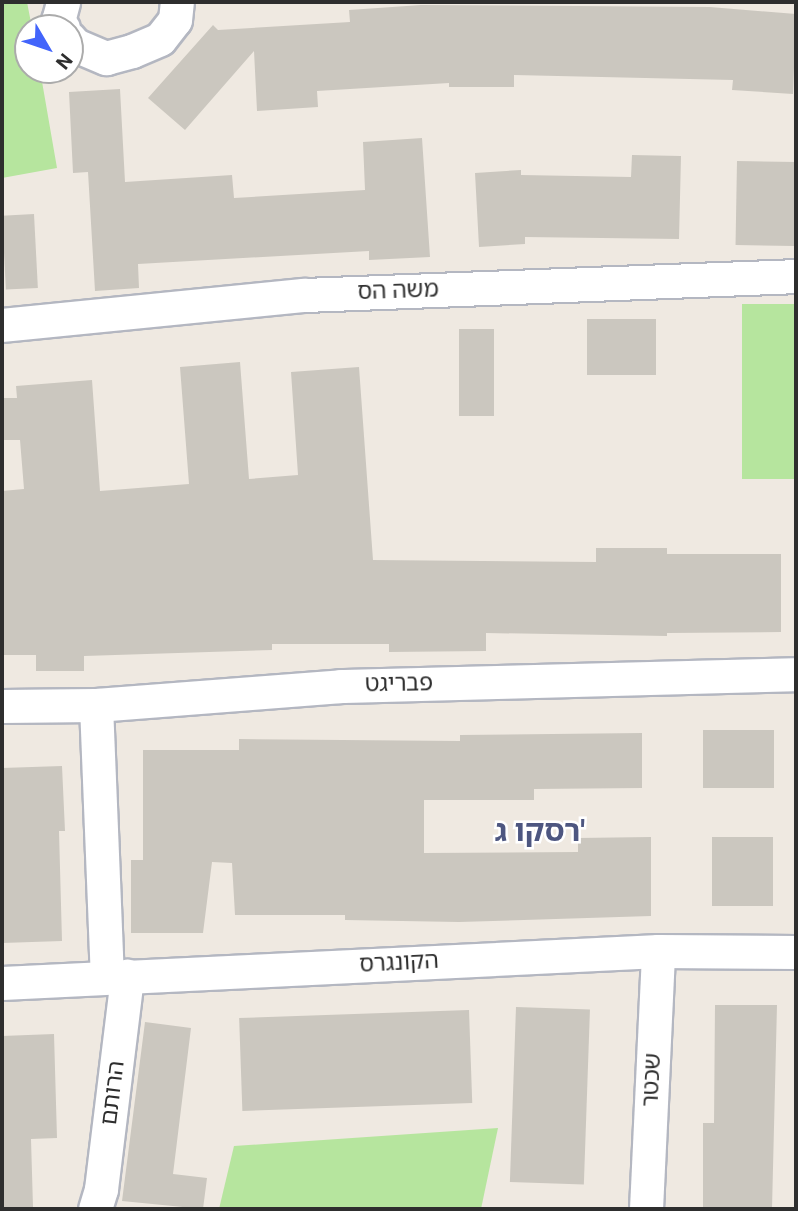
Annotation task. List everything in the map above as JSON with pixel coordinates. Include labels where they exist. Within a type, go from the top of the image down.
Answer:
[{"type":"street","points":[[84,49],[106,58],[160,39],[175,20],[177,2]]},
{"type":"street","name":"משה הס","points":[[2,325],[304,295],[796,275]]},
{"type":"street","name":"פבריגט","points":[[2,706],[96,705],[341,685],[796,674]]},
{"type":"street","name":"הרותם","points":[[95,1209],[101,1189],[117,977],[96,705]]},
{"type":"street","name":"הקונגרס","points":[[2,983],[657,951],[796,952]]},
{"type":"street","name":"שכטר","points":[[646,1209],[657,951]]},
{"type":"green space","points":[[2,2],[27,2],[29,14],[14,14],[14,84],[42,84],[57,168],[2,178]]},
{"type":"green space","points":[[742,304],[796,304],[796,479],[742,479]]},
{"type":"green space","points":[[498,1128],[481,1209],[219,1209],[234,1146]]},
{"type":"building","points":[[421,5],[710,7],[796,14],[793,94],[732,90],[733,80],[514,75],[514,87],[449,87],[449,83],[317,91],[318,107],[257,111],[254,51],[185,130],[148,98],[213,25],[218,30],[350,22],[349,10]]},
{"type":"building","points":[[120,89],[125,182],[232,175],[234,198],[365,190],[363,142],[422,138],[430,257],[369,260],[369,251],[138,264],[139,288],[95,291],[88,172],[73,173],[69,92]]},
{"type":"building","points":[[632,155],[681,156],[679,239],[525,237],[525,244],[479,247],[475,173],[521,170],[521,175],[631,177]]},
{"type":"building","points":[[737,161],[796,162],[795,246],[736,245]]},
{"type":"building","points":[[34,214],[38,288],[6,290],[2,216]]},
{"type":"building","points":[[587,319],[656,319],[656,375],[587,375]]},
{"type":"building","points":[[459,329],[494,329],[494,416],[459,416]]},
{"type":"building","points":[[240,362],[249,479],[298,475],[291,372],[359,367],[373,560],[596,562],[596,548],[667,548],[667,554],[781,554],[781,632],[667,633],[667,636],[486,633],[486,651],[389,652],[389,644],[272,644],[272,650],[84,656],[84,671],[36,671],[36,655],[2,655],[2,491],[24,489],[20,440],[2,440],[2,398],[17,398],[16,386],[92,380],[100,491],[189,484],[180,367]]},
{"type":"building","points":[[703,730],[774,730],[774,788],[703,788]]},
{"type":"building","points":[[642,733],[642,788],[534,789],[534,800],[424,800],[424,853],[578,852],[578,838],[651,837],[651,916],[459,922],[345,920],[345,915],[235,915],[232,863],[212,862],[203,933],[131,933],[131,860],[143,860],[143,750],[239,750],[239,739],[460,741],[460,735]]},
{"type":"building","points":[[62,766],[65,831],[59,831],[62,941],[2,943],[2,768]]},
{"type":"building","points":[[712,837],[773,837],[773,906],[712,906]]},
{"type":"building","points":[[715,1005],[777,1005],[772,1209],[703,1209],[703,1123],[714,1123]]},
{"type":"building","points":[[516,1007],[590,1010],[584,1184],[510,1182]]},
{"type":"building","points":[[469,1010],[472,1103],[242,1111],[239,1018]]},
{"type":"building","points":[[145,1022],[191,1028],[173,1174],[207,1178],[203,1209],[122,1201]]},
{"type":"building","points":[[54,1034],[57,1138],[31,1139],[33,1207],[2,1208],[2,1036]]},
{"type":"district","name":"רסקו ג'","points":[[540,831]]}]
